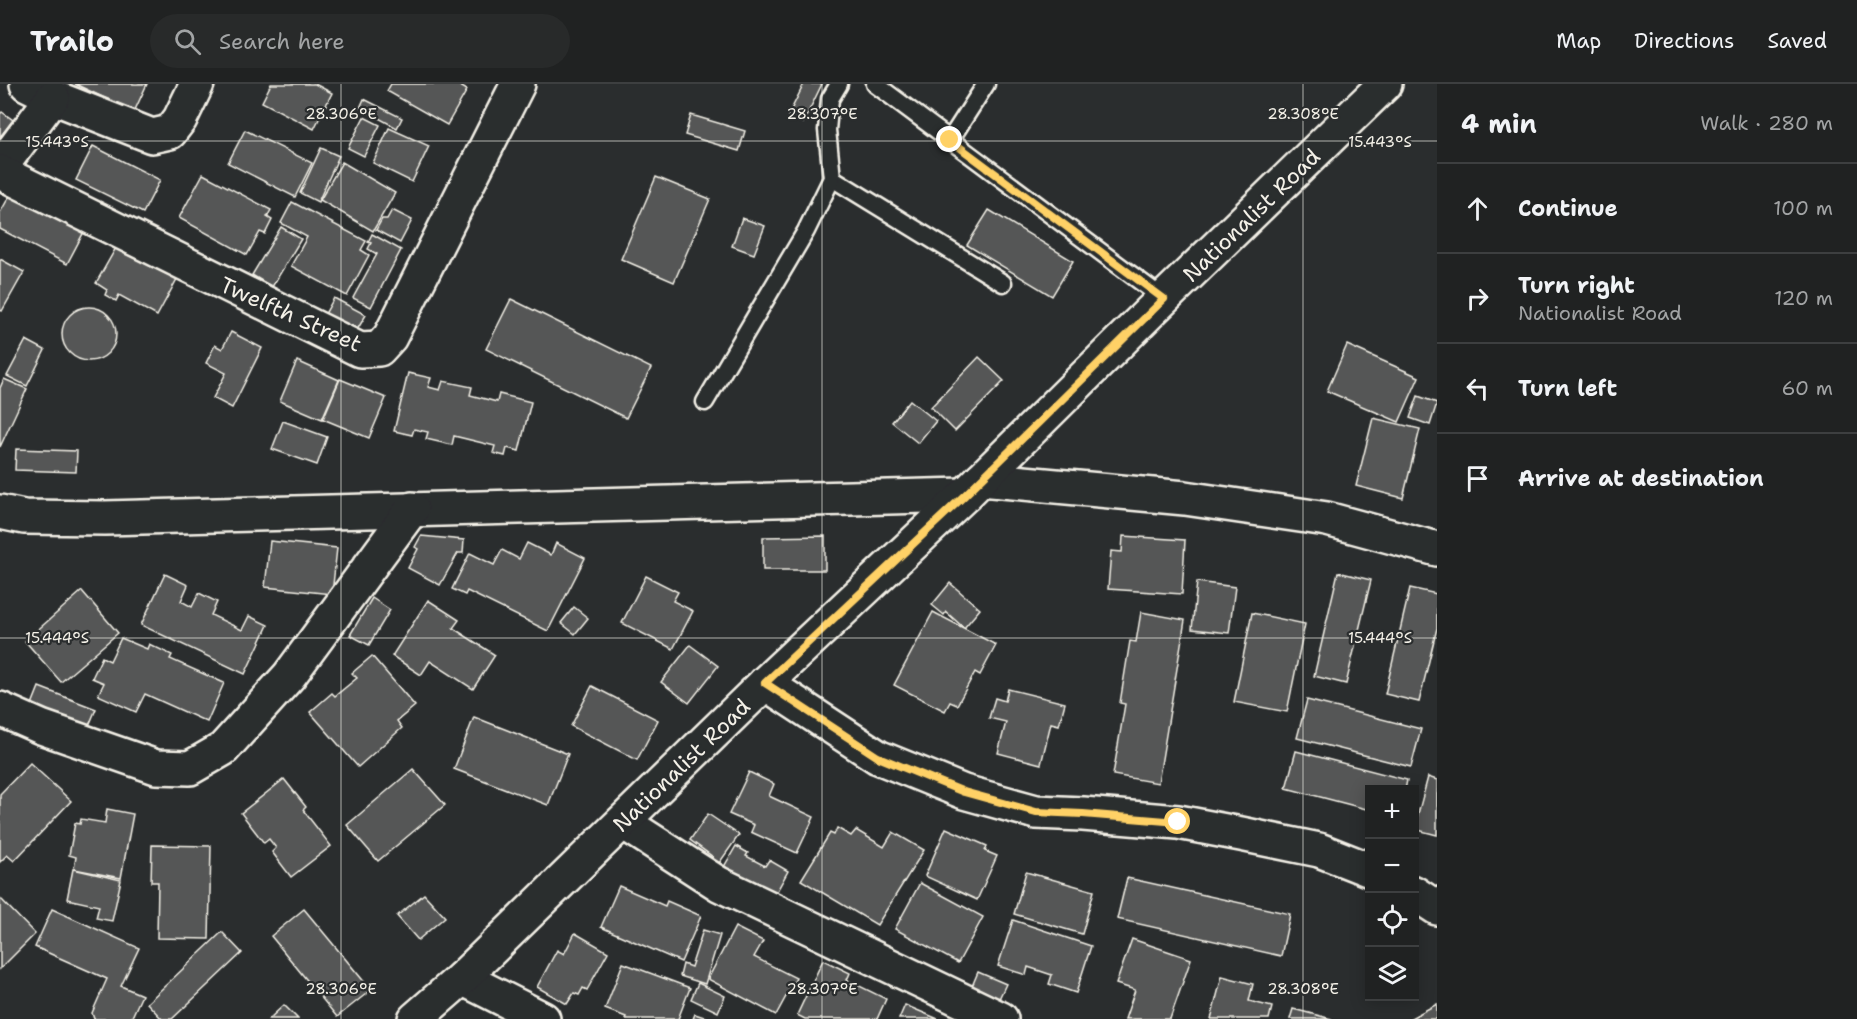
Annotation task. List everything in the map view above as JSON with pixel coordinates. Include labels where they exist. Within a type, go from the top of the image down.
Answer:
[{"type":"street","points":[[0,170],[40,90],[152,136],[170,132],[180,119],[197,84]]},
{"type":"street","name":"Twelfth Street","points":[[0,170],[360,350],[379,349],[390,337],[518,84]]},
{"type":"street","name":"Nationalist Road","points":[[416,1019],[462,978],[765,683],[973,487],[1385,84]]},
{"type":"street","points":[[0,512],[24,517],[105,519],[973,487],[1185,498],[1327,519],[1437,549]]},
{"type":"street","points":[[0,709],[41,727],[156,766],[190,768],[223,749],[289,676],[412,508]]},
{"type":"street","points":[[765,683],[878,757],[964,792],[1036,812],[1178,822],[1319,850],[1365,868]]},
{"type":"street","points":[[623,822],[719,884],[1001,1019]]},
{"type":"street","points":[[1419,897],[1437,908]]},
{"type":"street","points":[[462,978],[543,1019]]},
{"type":"lane","points":[[705,402],[806,231],[832,178],[827,130],[830,99],[839,84]]},
{"type":"lane","points":[[875,84],[1164,299]]},
{"type":"lane","points":[[950,140],[986,84]]},
{"type":"lane","points":[[832,178],[1003,283]]},
{"type":"building","points":[[75,84],[147,84],[134,112]]},
{"type":"building","points":[[271,84],[315,84],[332,93],[314,129],[262,102]]},
{"type":"building","points":[[391,84],[457,84],[467,90],[447,125],[387,91]]},
{"type":"building","points":[[804,84],[822,84],[803,123],[788,116]]},
{"type":"building","points":[[364,99],[402,118],[397,128],[360,108]]},
{"type":"building","points":[[2,112],[13,120],[0,137],[0,114]]},
{"type":"building","points":[[691,115],[745,131],[739,151],[685,135]]},
{"type":"building","points":[[364,117],[380,125],[364,156],[348,148]]},
{"type":"building","points":[[389,128],[429,146],[412,182],[373,163]]},
{"type":"building","points":[[245,130],[312,163],[295,197],[228,163]]},
{"type":"building","points":[[93,146],[160,180],[143,213],[76,180]]},
{"type":"building","points":[[321,148],[339,156],[318,202],[300,193]]},
{"type":"building","points":[[342,162],[395,193],[373,231],[320,200]]},
{"type":"building","points":[[203,174],[271,210],[267,217],[272,220],[265,234],[260,232],[247,255],[179,218]]},
{"type":"building","points":[[656,177],[710,199],[674,282],[621,259]]},
{"type":"building","points":[[14,188],[87,226],[67,264],[0,229],[0,213]]},
{"type":"building","points":[[292,202],[366,241],[361,250],[369,255],[347,296],[291,266],[307,237],[281,223]]},
{"type":"building","points":[[392,210],[412,220],[400,243],[376,230],[382,219],[387,219]]},
{"type":"building","points":[[989,210],[1073,261],[1052,296],[967,245]]},
{"type":"building","points":[[742,218],[765,226],[754,254],[732,246]]},
{"type":"building","points":[[281,227],[301,239],[272,287],[252,275]]},
{"type":"building","points":[[372,234],[401,250],[371,307],[353,298],[377,254],[368,249],[371,243],[368,242]]},
{"type":"building","points":[[117,246],[177,279],[157,316],[119,295],[116,301],[105,295],[107,290],[96,283]]},
{"type":"building","points":[[0,259],[24,272],[2,311],[0,310]]},
{"type":"building","points":[[334,298],[366,315],[357,330],[325,314]]},
{"type":"building","points":[[511,299],[651,368],[626,418],[486,349]]},
{"type":"building","points":[[84,307],[94,307],[104,311],[112,319],[116,334],[112,349],[104,357],[94,361],[84,361],[74,357],[66,349],[62,339],[62,329],[66,319],[74,311]]},
{"type":"building","points":[[231,332],[262,348],[232,408],[213,398],[226,373],[206,363],[215,345],[222,349]]},
{"type":"building","points":[[26,340],[45,350],[27,386],[7,376]]},
{"type":"building","points":[[1347,345],[1419,377],[1399,422],[1327,391]]},
{"type":"building","points":[[979,357],[1004,381],[955,431],[931,407]]},
{"type":"building","points":[[297,361],[339,380],[322,419],[280,401]]},
{"type":"building","points":[[408,373],[431,378],[428,387],[440,390],[443,381],[472,387],[470,395],[497,402],[499,394],[531,402],[519,451],[507,448],[505,456],[493,453],[495,446],[454,436],[452,445],[426,439],[428,432],[414,429],[412,435],[394,431]]},
{"type":"building","points":[[4,379],[27,389],[0,447],[0,388]]},
{"type":"building","points":[[340,379],[386,398],[369,438],[323,419]]},
{"type":"building","points":[[1418,396],[1437,403],[1430,425],[1410,418]]},
{"type":"building","points":[[910,400],[936,421],[918,443],[892,422]]},
{"type":"building","points":[[1373,418],[1420,429],[1403,498],[1356,486]]},
{"type":"building","points":[[283,421],[327,437],[317,465],[272,449]]},
{"type":"building","points":[[16,449],[77,451],[76,472],[15,470]]},
{"type":"building","points":[[421,536],[464,540],[463,553],[458,553],[440,585],[408,568],[418,549],[415,547]]},
{"type":"building","points":[[825,536],[825,570],[763,570],[763,537]]},
{"type":"building","points":[[1123,536],[1185,540],[1182,594],[1108,589],[1111,551],[1122,552]]},
{"type":"building","points":[[270,541],[337,548],[332,594],[265,587]]},
{"type":"building","points":[[527,543],[551,555],[556,543],[585,558],[548,631],[467,591],[465,595],[452,589],[470,553],[494,565],[502,550],[519,559]]},
{"type":"building","points":[[1338,572],[1371,580],[1346,684],[1314,676]]},
{"type":"building","points":[[165,574],[188,585],[181,601],[192,607],[199,593],[217,602],[211,615],[242,630],[249,616],[268,625],[245,674],[141,625]]},
{"type":"building","points":[[646,576],[678,592],[673,601],[693,611],[673,649],[622,623]]},
{"type":"building","points":[[1197,582],[1235,587],[1229,633],[1192,629]]},
{"type":"building","points":[[950,583],[980,609],[964,628],[946,612],[944,615],[932,605]]},
{"type":"building","points":[[1410,588],[1437,594],[1437,628],[1419,702],[1385,694]]},
{"type":"building","points":[[82,591],[118,633],[61,682],[25,641]]},
{"type":"building","points":[[372,598],[390,610],[369,645],[350,635]]},
{"type":"building","points":[[428,600],[459,620],[453,628],[495,655],[473,689],[430,661],[421,675],[392,656]]},
{"type":"building","points":[[574,607],[588,618],[575,634],[561,623]]},
{"type":"building","points":[[933,612],[996,645],[980,675],[975,672],[957,705],[950,702],[945,711],[894,685]]},
{"type":"building","points":[[1141,612],[1185,620],[1158,783],[1113,775],[1125,704],[1120,703],[1130,641],[1136,642]]},
{"type":"building","points":[[1252,613],[1305,624],[1287,712],[1234,702]]},
{"type":"building","points":[[121,638],[147,649],[149,644],[172,655],[170,659],[224,683],[207,722],[145,694],[136,712],[98,695],[104,683],[92,678],[102,657],[110,661]]},
{"type":"building","points":[[690,645],[718,666],[689,703],[661,682]]},
{"type":"building","points":[[372,656],[415,706],[397,721],[402,728],[358,767],[310,712],[332,693],[335,696],[357,678],[352,673]]},
{"type":"building","points":[[592,686],[658,720],[637,760],[571,726]]},
{"type":"building","points":[[39,687],[96,709],[88,728],[31,707]]},
{"type":"building","points":[[1008,689],[1065,703],[1059,725],[1051,723],[1041,764],[998,753],[1006,722],[989,718],[995,698],[1005,701]]},
{"type":"building","points":[[1307,700],[1421,729],[1411,767],[1297,738]]},
{"type":"building","points":[[474,717],[568,754],[548,805],[454,769]]},
{"type":"building","points":[[1296,751],[1407,780],[1406,785],[1365,785],[1365,809],[1286,788]]},
{"type":"building","points":[[30,763],[71,801],[14,861],[7,855],[0,862],[0,794]]},
{"type":"building","points":[[413,769],[445,805],[378,861],[347,825]]},
{"type":"building","points":[[749,772],[774,784],[769,796],[814,817],[797,853],[751,832],[754,825],[729,814]]},
{"type":"building","points":[[1428,777],[1437,780],[1437,835],[1419,830],[1419,810]]},
{"type":"building","points":[[284,779],[306,807],[303,810],[331,846],[291,877],[272,852],[276,848],[269,839],[264,843],[241,813]]},
{"type":"building","points":[[107,809],[133,814],[121,878],[74,869],[76,857],[69,855],[75,823],[80,824],[81,819],[105,823]]},
{"type":"building","points":[[708,814],[739,835],[715,869],[708,864],[713,857],[690,840]]},
{"type":"building","points":[[837,828],[851,836],[856,830],[884,847],[893,832],[924,850],[877,925],[801,880],[830,833],[834,835]]},
{"type":"building","points":[[946,828],[987,846],[985,851],[997,856],[977,900],[925,876]]},
{"type":"building","points":[[152,845],[211,846],[209,939],[157,938],[158,882],[151,882]]},
{"type":"building","points":[[736,846],[748,853],[746,856],[765,866],[769,860],[788,871],[772,900],[721,872]]},
{"type":"building","points":[[73,869],[121,880],[112,921],[96,918],[99,906],[67,899]]},
{"type":"building","points":[[1026,872],[1094,891],[1082,934],[1014,914]]},
{"type":"building","points":[[1127,878],[1290,914],[1281,956],[1117,919]]},
{"type":"building","points":[[920,883],[983,917],[958,963],[895,929]]},
{"type":"building","points":[[619,886],[665,906],[667,901],[701,916],[681,962],[601,927]]},
{"type":"building","points":[[424,894],[445,917],[418,940],[397,916]]},
{"type":"building","points":[[0,898],[35,934],[0,969]]},
{"type":"building","points":[[52,909],[139,948],[121,986],[142,995],[131,1019],[94,1019],[92,1013],[107,979],[35,947]]},
{"type":"building","points":[[304,909],[371,990],[337,1017],[271,936]]},
{"type":"building","points":[[1013,920],[1091,946],[1076,993],[1049,984],[1052,975],[1028,967],[1026,975],[998,966]]},
{"type":"building","points":[[735,927],[763,941],[754,957],[796,978],[776,1015],[708,979]]},
{"type":"building","points":[[703,930],[720,935],[705,984],[680,976],[683,964],[691,967]]},
{"type":"building","points":[[222,932],[242,953],[172,1019],[162,1019],[147,1003]]},
{"type":"building","points":[[575,933],[608,952],[587,990],[583,988],[579,995],[574,993],[567,1004],[537,987],[557,950],[564,954]]},
{"type":"building","points":[[1132,939],[1191,959],[1170,1019],[1125,1019],[1135,990],[1116,984]]},
{"type":"building","points":[[823,960],[850,973],[847,980],[886,999],[877,1019],[805,1019],[797,1015]]},
{"type":"building","points":[[623,963],[690,988],[678,1019],[625,1019],[626,1017],[605,1009]]},
{"type":"building","points":[[978,972],[1006,984],[997,1003],[970,991]]},
{"type":"building","points":[[1222,976],[1253,984],[1249,1001],[1272,1007],[1269,1019],[1211,1019]]},
{"type":"building","points":[[698,983],[725,996],[718,1012],[691,999]]},
{"type":"building","points":[[1437,1004],[1437,1019],[1411,1018]]},
{"type":"building","points":[[284,1005],[298,1019],[269,1019]]},
{"type":"building","points":[[905,1005],[938,1019],[899,1019]]},
{"type":"building","points":[[1293,1009],[1332,1019],[1290,1019]]},
{"type":"building","points":[[695,1014],[710,1019],[693,1019]]},
{"type":"route","points":[[950,140],[1164,299],[965,495],[765,683],[878,757],[964,792],[1036,812],[1178,822]]}]
